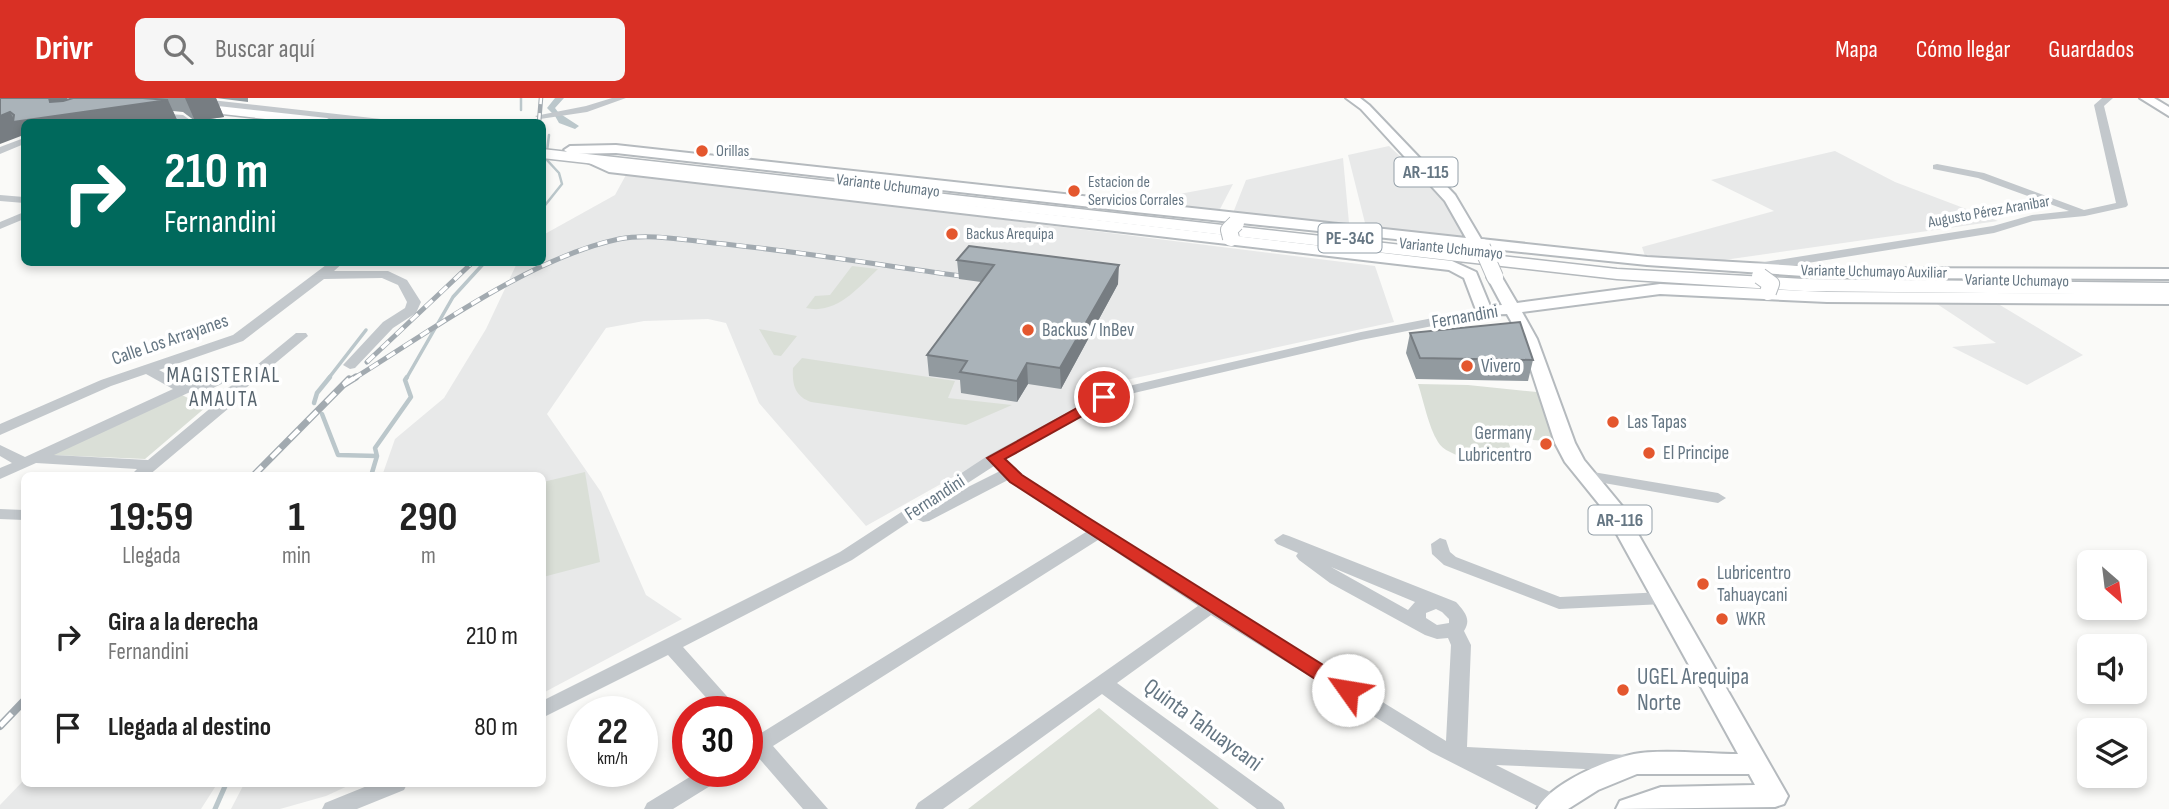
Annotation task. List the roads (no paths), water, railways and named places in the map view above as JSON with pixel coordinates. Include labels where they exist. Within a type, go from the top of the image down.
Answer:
[{"type":"highway","points":[[203,119],[148,108],[289,119]]},
{"type":"highway","points":[[184,117],[244,119]]},
{"type":"highway","name":"Variante Uchumayo","points":[[552,151],[592,159],[1617,274],[1815,286],[2169,289]]},
{"type":"highway","name":"Variante Uchumayo","points":[[552,151],[1611,267],[1806,279],[2169,282]]},
{"type":"main road","name":"AR-115","points":[[1352,98],[1365,107],[1450,198],[1467,223],[1477,246]]},
{"type":"main road","points":[[2146,98],[2169,112]]},
{"type":"main road","name":"Variante Uchumayo","points":[[552,151],[616,149],[1241,221],[1754,272]]},
{"type":"main road","name":"Variante Uchumayo","points":[[592,159],[609,168],[1459,268],[1473,279],[1504,314]]},
{"type":"main road","points":[[1234,240],[1229,230],[1241,221]]},
{"type":"main road","name":"AR-116","points":[[1477,246],[1504,314],[1535,354],[1565,443],[1575,462],[1612,506],[1779,802]]},
{"type":"main road","points":[[1504,314],[1660,289],[1766,293],[1771,284],[1754,272]]},
{"type":"main road","name":"Variante Uchumayo Auxiliar","points":[[1754,272],[2169,274]]},
{"type":"main road","name":"Variante Uchumayo Auxiliar","points":[[1766,293],[2169,299]]},
{"type":"main road","points":[[1553,806],[1590,782],[1636,764],[1757,764]]},
{"type":"main road","name":"AR-116","points":[[1630,809],[1661,798],[1779,802]]},
{"type":"street","points":[[168,98],[354,119]]},
{"type":"street","points":[[540,116],[587,109],[621,98]]},
{"type":"street","name":"Augusto Pérez Aranibar","points":[[1754,272],[1994,229],[2032,218],[2118,207],[2123,203],[2099,105],[2108,98]]},
{"type":"street","points":[[0,151],[21,142]]},
{"type":"street","points":[[1937,167],[1980,175],[2085,213]]},
{"type":"street","points":[[0,198],[21,200]]},
{"type":"street","points":[[0,226],[21,216]]},
{"type":"street","name":"Calle Los Arrayanes","points":[[0,430],[27,416],[146,368],[238,338],[333,266]]},
{"type":"street","points":[[323,275],[384,274],[403,283],[414,302],[411,310],[388,325],[350,365]]},
{"type":"street","name":"Fernandini","points":[[546,708],[846,556],[995,458],[1112,394],[1362,336],[1504,314]]},
{"type":"street","points":[[206,387],[203,393],[208,396],[229,394],[242,388],[246,381],[300,336]]},
{"type":"street","points":[[146,368],[186,389]]},
{"type":"street","points":[[0,474],[186,389],[206,387],[223,378],[234,377],[246,381]]},
{"type":"street","points":[[0,450],[29,461],[144,471],[224,405],[229,394]]},
{"type":"street","points":[[995,458],[1009,472],[1211,606],[1438,746],[1553,806]]},
{"type":"street","points":[[846,556],[1009,472]]},
{"type":"street","points":[[1587,476],[1718,498]]},
{"type":"street","points":[[0,514],[21,515]]},
{"type":"street","points":[[763,735],[1098,532]]},
{"type":"street","points":[[1283,540],[1436,603],[1449,607],[1458,617],[1458,626],[1454,630],[1441,633],[1421,625],[1336,579],[1283,540]]},
{"type":"street","points":[[1440,544],[1441,554],[1450,561],[1559,603],[1664,598]]},
{"type":"street","points":[[1421,625],[1416,611],[1423,605],[1436,603]]},
{"type":"street","points":[[926,809],[1211,606]]},
{"type":"street","points":[[1454,630],[1461,645],[1457,755]]},
{"type":"street","points":[[671,646],[716,696]]},
{"type":"street","name":"Quinta Tahuaycani","points":[[1102,683],[1274,809]]},
{"type":"street","points":[[763,754],[817,809]]},
{"type":"street","points":[[1457,755],[1636,764]]},
{"type":"street","points":[[333,809],[388,787]]},
{"type":"street","points":[[655,809],[691,787]]},
{"type":"waterway","points":[[521,98],[521,110]]},
{"type":"waterway","points":[[554,112],[551,108],[560,98]]},
{"type":"waterway","points":[[559,116],[562,121],[575,126]]},
{"type":"waterway","points":[[546,159],[549,135]]},
{"type":"waterway","points":[[546,159],[559,173],[562,184],[546,204]]},
{"type":"waterway","points":[[406,379],[453,297],[481,266]]},
{"type":"waterway","points":[[328,379],[366,330]]},
{"type":"waterway","points":[[314,403],[317,393],[330,377]]},
{"type":"waterway","points":[[377,456],[375,448],[411,397],[405,380],[407,377]]},
{"type":"waterway","points":[[322,414],[338,455],[377,456]]},
{"type":"waterway","points":[[372,472],[377,456]]},
{"type":"waterway","points":[[215,809],[225,787]]},
{"type":"railway","points":[[539,119],[541,98]]},
{"type":"railway","points":[[546,264],[585,248],[619,239],[655,237],[776,250],[961,276]]},
{"type":"railway","points":[[367,362],[469,266]]},
{"type":"railway","points":[[353,379],[448,318],[543,266]]},
{"type":"railway","points":[[343,385],[356,377]]},
{"type":"railway","points":[[343,385],[349,379]]},
{"type":"railway","points":[[257,472],[343,385]]},
{"type":"railway","points":[[0,726],[21,704]]},
{"type":"place","name":"Orillas","points":[[702,151]]},
{"type":"place","name":"Estacion de Servicios Corrales","points":[[1074,191]]},
{"type":"place","name":"Backus Arequipa","points":[[952,234]]},
{"type":"place","name":"Backus / InBev","points":[[1028,330]]},
{"type":"place","name":"Vivero","points":[[1467,366]]},
{"type":"place","name":"Las Tapas","points":[[1613,422]]},
{"type":"place","name":"Germany Lubricentro","points":[[1546,444]]},
{"type":"place","name":"El Principe","points":[[1649,453]]},
{"type":"place","name":"Lubricentro Tahuaycani","points":[[1703,584]]},
{"type":"place","name":"WKR","points":[[1722,619]]},
{"type":"place","name":"UGEL Arequipa Norte","points":[[1623,690]]},
{"type":"district","name":"MAGISTERIAL AMAUTA","points":[[224,387]]}]
